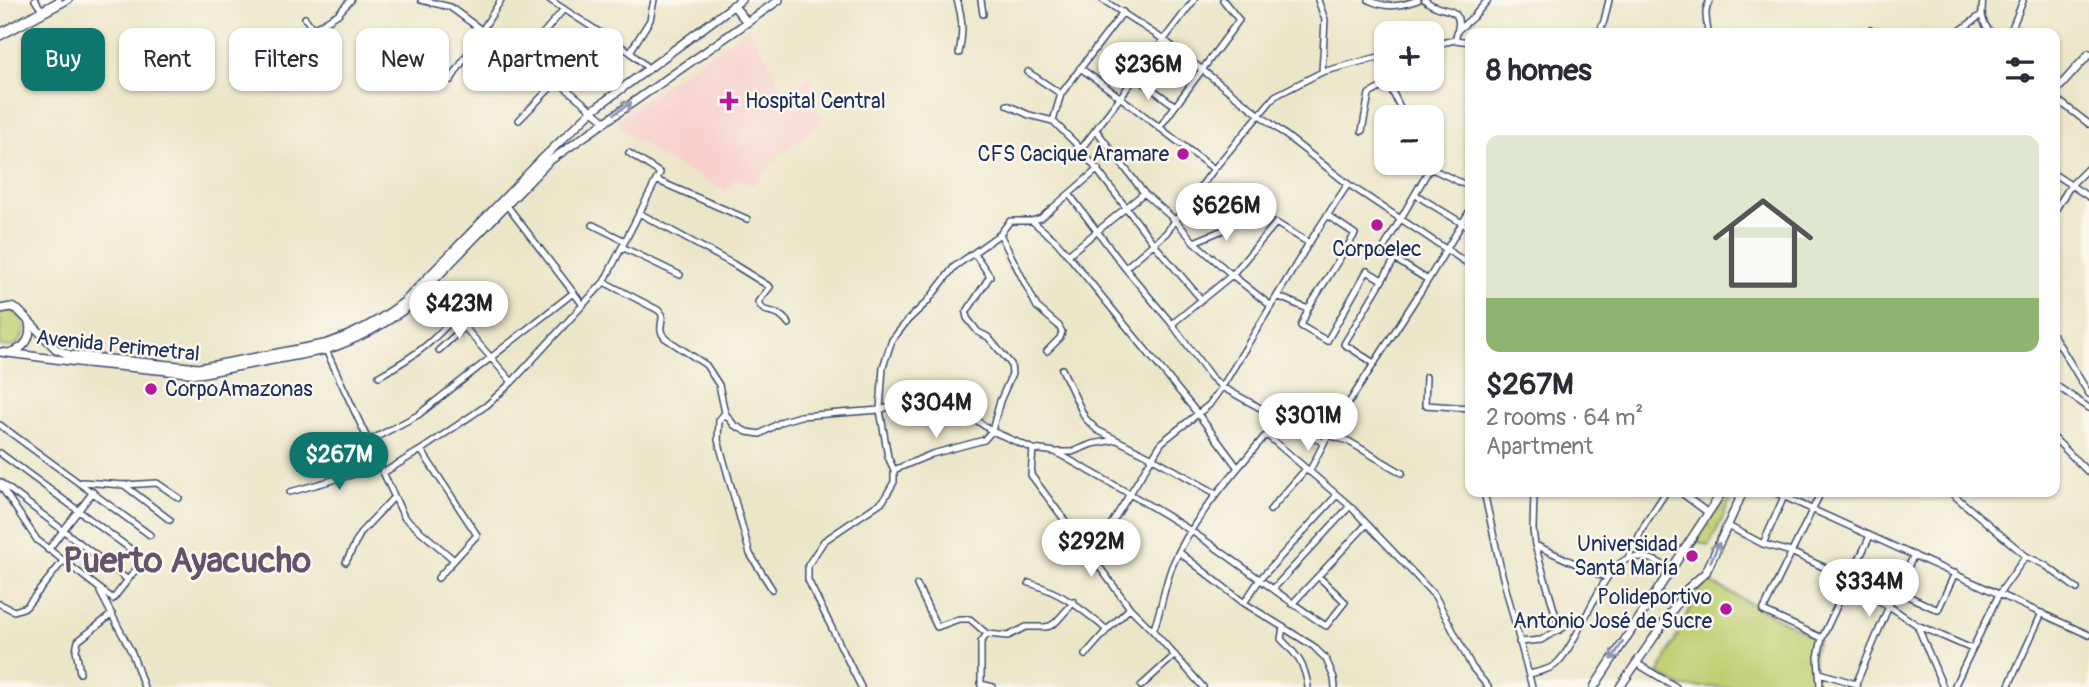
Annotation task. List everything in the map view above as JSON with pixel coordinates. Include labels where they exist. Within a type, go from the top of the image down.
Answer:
[{"type":"main road","name":"Avenida Perimetral","points":[[505,203],[544,157],[593,110],[741,0]]},
{"type":"main road","name":"Avenida Perimetral","points":[[29,321],[56,349],[70,355],[199,368],[342,345],[388,322],[409,306],[505,203],[548,162],[779,0]]},
{"type":"main road","points":[[733,5],[747,22]]},
{"type":"main road","points":[[2060,85],[2089,52]]},
{"type":"main road","points":[[0,309],[11,307],[18,310],[29,321],[31,328],[27,343],[15,351],[3,352]]},
{"type":"main road","name":"Avenida Perimetral","points":[[3,352],[200,374],[325,347]]},
{"type":"main road","points":[[1594,687],[1718,497]]},
{"type":"main road","points":[[1620,687],[1687,589],[1706,572],[1741,497]]},
{"type":"street","points":[[36,0],[41,9]]},
{"type":"street","points":[[0,33],[59,0]]},
{"type":"street","points":[[0,33],[69,0]]},
{"type":"street","points":[[305,18],[313,29],[338,13],[351,0]]},
{"type":"street","points":[[421,0],[450,7],[478,28]]},
{"type":"street","points":[[482,28],[501,0]]},
{"type":"street","points":[[550,0],[592,28]]},
{"type":"street","points":[[630,52],[650,20],[654,0]]},
{"type":"street","points":[[957,0],[963,33],[959,53]]},
{"type":"street","points":[[981,0],[983,13]]},
{"type":"street","points":[[1103,0],[1164,40],[1349,184],[1465,262]]},
{"type":"street","points":[[1081,149],[1194,0]]},
{"type":"street","points":[[1159,128],[1239,20],[1223,0]]},
{"type":"street","points":[[1322,72],[1325,20],[1319,1],[1328,0]]},
{"type":"street","points":[[1369,0],[1385,6],[1418,0]]},
{"type":"street","points":[[1425,0],[1432,6],[1456,12],[1458,30],[1455,40]]},
{"type":"street","points":[[1458,30],[1488,0]]},
{"type":"street","points":[[1601,28],[1609,0]]},
{"type":"street","points":[[1707,28],[1705,8],[1710,0]]},
{"type":"street","points":[[1983,0],[1981,15],[1986,28]]},
{"type":"street","points":[[2012,28],[2023,1]]},
{"type":"street","points":[[548,28],[564,9]]},
{"type":"street","points":[[1052,121],[1061,93],[1123,12]]},
{"type":"street","points":[[1964,28],[1981,15]]},
{"type":"street","points":[[1444,42],[1465,41]]},
{"type":"street","points":[[623,48],[649,69]]},
{"type":"street","points":[[1125,268],[1176,221],[1214,169],[1275,96],[1322,72],[1374,58]]},
{"type":"street","points":[[451,80],[463,60]]},
{"type":"street","points":[[1080,68],[1214,169]]},
{"type":"street","points":[[1028,72],[1061,93]]},
{"type":"street","points":[[1136,77],[1174,105]]},
{"type":"street","points":[[1362,131],[1369,94],[1374,90]]},
{"type":"street","points":[[519,120],[547,91]]},
{"type":"street","points":[[569,91],[605,121]]},
{"type":"street","points":[[2060,97],[2089,124]]},
{"type":"street","points":[[1007,105],[1029,116],[1052,121],[1081,149],[1125,208],[1201,299]]},
{"type":"street","points":[[1096,130],[1144,193],[1176,221],[1194,242],[1270,306]]},
{"type":"street","points":[[290,492],[382,470],[421,450],[487,405],[512,382],[604,282],[660,173],[629,153]]},
{"type":"street","points":[[2060,202],[2071,185],[2089,167]]},
{"type":"street","points":[[861,687],[808,580],[808,565],[824,541],[883,501],[894,482],[894,470],[888,457],[880,410],[883,367],[892,340],[954,267],[1000,234],[1010,221],[1032,221],[1041,218],[1098,169]]},
{"type":"street","points":[[1444,174],[1465,184]]},
{"type":"street","points":[[1425,175],[1382,251],[1428,280]]},
{"type":"street","points":[[2060,178],[2089,197]]},
{"type":"street","points":[[656,180],[747,219]]},
{"type":"street","points":[[1090,556],[1162,442],[1209,405],[1222,387],[1309,243],[1349,184]]},
{"type":"street","points":[[1068,255],[1144,193]]},
{"type":"street","points":[[1069,194],[1211,377],[1222,387],[1324,443]]},
{"type":"street","points":[[1416,195],[1465,225]]},
{"type":"street","points":[[505,203],[583,305]]},
{"type":"street","points":[[639,213],[770,287],[758,302],[762,309],[768,313],[776,313],[789,324]]},
{"type":"street","points":[[1194,242],[1223,230],[1236,214]]},
{"type":"street","points":[[1327,215],[1355,234],[1308,309],[1301,326],[1326,341],[1367,271],[1382,280]]},
{"type":"street","points":[[1270,510],[1308,471],[1465,218]]},
{"type":"street","points":[[1032,221],[1068,255],[1198,414],[1238,468]]},
{"type":"street","points":[[1172,324],[1232,275],[1276,223],[1309,243]]},
{"type":"street","points":[[593,225],[680,275]]},
{"type":"street","points":[[1000,234],[1037,307],[1059,326],[1062,332],[1048,351]]},
{"type":"street","points":[[894,470],[932,454],[984,440],[992,431],[1000,401],[1012,374],[1011,364],[967,318],[966,313],[990,276],[974,253]]},
{"type":"street","points":[[1374,363],[1343,344],[1395,259]]},
{"type":"street","points":[[604,282],[662,314],[661,334],[706,365],[719,385],[725,413],[734,425],[747,432],[760,434],[783,421],[800,416],[880,410],[906,401],[934,400],[951,403],[992,431],[1033,449],[1072,452],[1092,444],[1115,440]]},
{"type":"street","points":[[427,284],[512,382]]},
{"type":"street","points":[[369,441],[418,415],[573,293]]},
{"type":"street","points":[[1277,296],[1308,309]]},
{"type":"street","points":[[379,376],[412,356],[456,317]]},
{"type":"street","points":[[439,350],[464,327]]},
{"type":"street","points":[[2060,346],[2089,394]]},
{"type":"street","points":[[325,347],[404,517],[454,560]]},
{"type":"street","points":[[1062,369],[1084,418],[1097,430],[1217,494]]},
{"type":"street","points":[[1426,377],[1425,405],[1465,408]]},
{"type":"street","points":[[2060,388],[2089,408]]},
{"type":"street","points":[[725,413],[719,420],[718,440],[750,554],[772,589]]},
{"type":"street","points":[[0,425],[150,535]]},
{"type":"street","points":[[1328,435],[1348,441],[1402,473]]},
{"type":"street","points":[[1153,631],[1171,568],[1190,530],[1238,468],[1264,437],[1268,436],[1350,506],[1438,601],[1472,667],[1488,687]]},
{"type":"street","points":[[2060,444],[2089,473]]},
{"type":"street","points":[[1033,449],[1031,475],[1130,608],[1203,687]]},
{"type":"street","points":[[421,450],[477,535],[438,578]]},
{"type":"street","points":[[1056,452],[1190,530],[1326,626],[1345,601],[1318,576]]},
{"type":"street","points":[[0,453],[144,559],[113,599],[37,540],[0,484]]},
{"type":"street","points":[[79,482],[124,485],[157,482],[179,498]]},
{"type":"street","points":[[0,484],[128,580]]},
{"type":"street","points":[[124,485],[170,520]]},
{"type":"street","points":[[48,550],[93,492]]},
{"type":"street","points":[[1244,603],[1260,579],[1337,495]]},
{"type":"street","points":[[346,562],[360,532],[394,497]]},
{"type":"street","points":[[1485,497],[1532,687]]},
{"type":"street","points":[[1534,497],[1535,545],[1560,630]]},
{"type":"street","points":[[1529,674],[1553,667],[1565,653],[1607,578],[1628,558],[1663,497]]},
{"type":"street","points":[[1687,497],[1707,512]]},
{"type":"street","points":[[1763,544],[1784,497]]},
{"type":"street","points":[[1791,497],[2089,635]]},
{"type":"street","points":[[1819,497],[1763,611],[1822,638]]},
{"type":"street","points":[[1956,497],[2026,556],[2045,565],[2077,589]]},
{"type":"street","points":[[1273,589],[1350,506]]},
{"type":"street","points":[[1292,604],[1366,525]]},
{"type":"street","points":[[1728,526],[1763,544],[1790,552],[1833,572],[1917,625],[1972,649]]},
{"type":"street","points":[[1820,687],[1818,657],[1822,638],[1870,536]]},
{"type":"street","points":[[1535,545],[1607,578]]},
{"type":"street","points":[[1179,552],[1244,603],[1313,646],[1326,659],[1335,687]]},
{"type":"street","points":[[1820,673],[1857,685],[1889,606],[1914,555]]},
{"type":"street","points":[[1954,687],[1999,594],[2026,556]]},
{"type":"street","points":[[1628,558],[1650,558],[1671,569]]},
{"type":"street","points":[[0,604],[14,611],[26,607],[63,561]]},
{"type":"street","points":[[1897,590],[1938,610],[1955,573]]},
{"type":"street","points":[[1029,583],[1049,589],[1074,602],[1107,630]]},
{"type":"street","points":[[917,585],[937,627],[970,619],[987,634],[1008,636],[1026,626],[1050,626],[1074,602]]},
{"type":"street","points":[[99,589],[132,653],[145,687]]},
{"type":"street","points":[[1086,654],[1130,608]]},
{"type":"street","points":[[2008,687],[2042,613]]},
{"type":"street","points":[[80,673],[75,650],[78,641],[112,614]]},
{"type":"street","points":[[1519,642],[1541,640],[1587,614]]},
{"type":"street","points":[[1917,625],[1943,687]]},
{"type":"street","points":[[1283,627],[1281,639],[1296,653],[1306,670],[1308,687]]},
{"type":"street","points":[[987,634],[981,642],[981,686],[993,687]]},
{"type":"street","points":[[1141,686],[1175,654]]},
{"type":"street","points":[[1636,663],[1676,687]]},
{"type":"shaded area","name":"Hospital Central","points":[[749,27],[784,91],[811,75],[816,110],[823,123],[781,153],[754,185],[736,180],[725,191],[660,157],[640,141],[637,143],[614,120]]},
{"type":"green space","points":[[8,310],[21,317],[25,327],[19,343],[10,347],[0,346],[0,312]]},
{"type":"green space","points":[[1723,497],[1733,497],[1709,546],[1693,540]]},
{"type":"green space","name":"Polideportivo Antonio José de Sucre","points":[[1705,579],[1818,640],[1813,654],[1817,687],[1682,687],[1658,674]]},
{"type":"place","name":"Hospital Central","points":[[729,101]]},
{"type":"place","name":"CFS Cacique Aramare","points":[[1183,154]]},
{"type":"place","name":"Corpoelec","points":[[1377,225]]},
{"type":"place","name":"CorpoAmazonas","points":[[151,389]]},
{"type":"place","name":"Universidad Santa María","points":[[1692,556]]},
{"type":"place","name":"Polideportivo Antonio José de Sucre","points":[[1726,609]]},
{"type":"district","name":"Puerto Ayacucho","points":[[187,561]]}]
